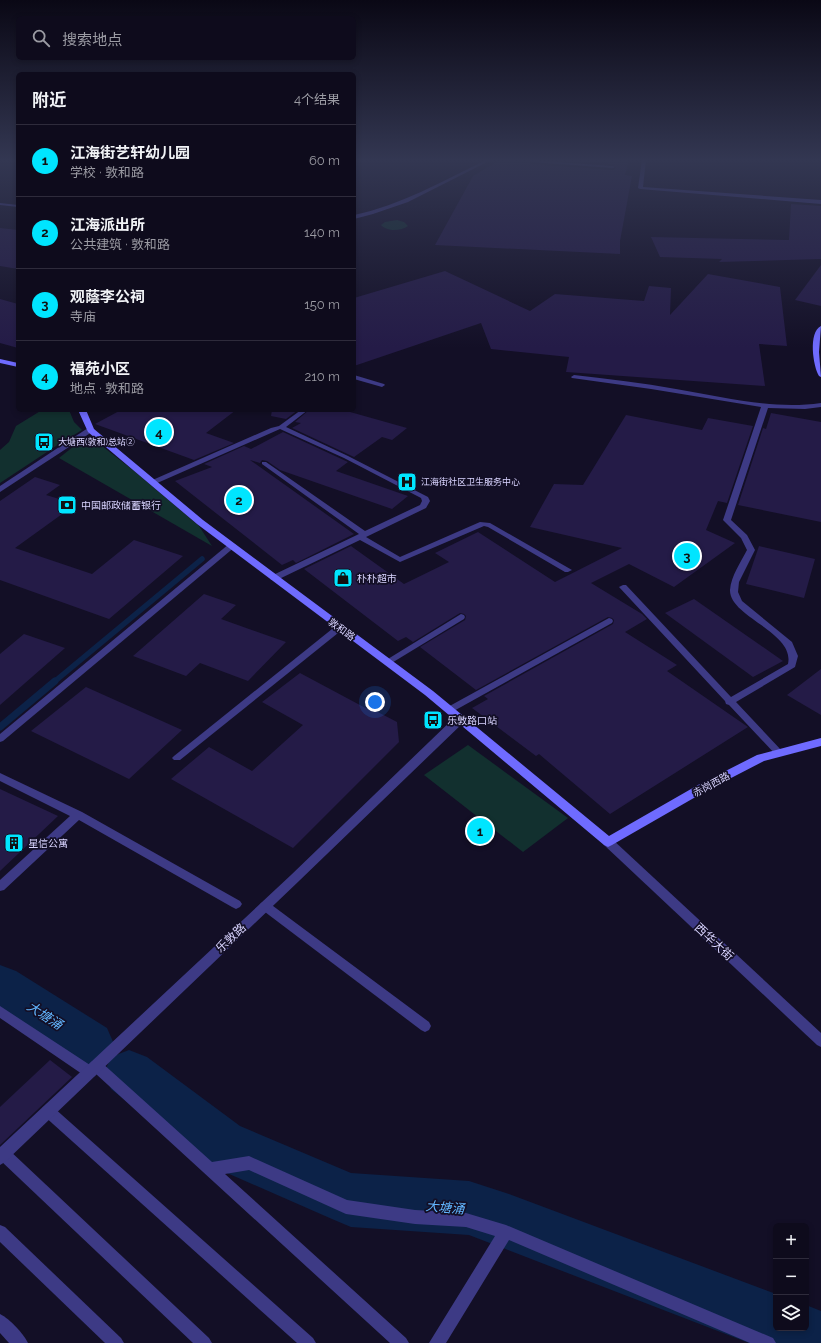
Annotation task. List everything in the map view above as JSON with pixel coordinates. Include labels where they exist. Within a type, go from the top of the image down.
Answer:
[{"type":"street","points":[[821,328],[816,346],[816,361],[821,375]]},
{"type":"street","points":[[0,361],[16,365]]},
{"type":"street","name":"敦和路","points":[[83,412],[91,430],[200,522],[449,710],[608,842]]},
{"type":"street","points":[[0,490],[91,430]]},
{"type":"street","name":"乐敦路","points":[[2,1155],[460,719]]},
{"type":"street","name":"赤岗西路","points":[[608,842],[702,788],[761,758],[821,742]]},
{"type":"lane","points":[[574,377],[663,389],[765,406],[812,407],[821,405]]},
{"type":"lane","points":[[356,378],[382,385]]},
{"type":"lane","points":[[729,702],[792,665],[794,656],[789,644],[738,602],[734,592],[735,582],[751,550],[743,534],[726,520],[765,406]]},
{"type":"lane","points":[[152,482],[273,429],[281,427],[302,412]]},
{"type":"lane","points":[[274,578],[423,506],[426,501],[424,497],[346,457],[281,427]]},
{"type":"lane","points":[[264,463],[361,535],[400,560],[483,524],[490,525],[568,570]]},
{"type":"lane","points":[[0,739],[232,546]]},
{"type":"lane","points":[[623,587],[729,702],[779,753]]},
{"type":"lane","points":[[387,662],[461,617]]},
{"type":"lane","points":[[449,710],[609,621]]},
{"type":"lane","points":[[177,758],[340,627]]},
{"type":"lane","points":[[0,778],[78,815],[236,904]]},
{"type":"lane","points":[[0,887],[78,815]]},
{"type":"lane","name":"西华大街","points":[[608,842],[821,1041]]},
{"type":"lane","points":[[265,906],[425,1026]]},
{"type":"lane","points":[[0,1011],[93,1069],[210,1169],[401,1343]]},
{"type":"lane","points":[[48,1111],[308,1343]]},
{"type":"lane","points":[[2,1155],[204,1343]]},
{"type":"lane","points":[[210,1169],[249,1163],[346,1207],[415,1217],[466,1220],[506,1232],[768,1343]]},
{"type":"lane","points":[[0,1232],[116,1343]]},
{"type":"lane","points":[[437,1343],[506,1232]]},
{"type":"lane","points":[[0,1322],[20,1343]]},
{"type":"green space","points":[[384,223],[405,223],[408,226],[402,229],[390,230],[381,225]]},
{"type":"green space","points":[[39,412],[70,412],[74,422],[82,430],[0,483],[0,450],[9,442],[16,426]]},
{"type":"green space","points":[[83,439],[93,439],[134,471],[199,526],[212,546],[59,458]]},
{"type":"green space","points":[[468,745],[568,818],[523,852],[424,775]]},
{"type":"building","points":[[447,223],[623,223],[620,241],[620,254],[435,245]]},
{"type":"building","points":[[790,223],[821,223],[821,259],[719,262],[722,259],[660,257],[651,237],[789,240]]},
{"type":"building","points":[[0,228],[16,230],[16,269],[0,266]]},
{"type":"building","points":[[821,265],[821,306],[795,300]]},
{"type":"building","points":[[445,271],[530,311],[555,294],[644,301],[649,286],[671,288],[670,315],[708,274],[780,287],[787,346],[759,344],[765,386],[566,372],[569,357],[491,349],[481,323],[356,365],[356,297]]},
{"type":"building","points":[[0,299],[16,303],[16,347],[0,343]]},
{"type":"building","points":[[117,412],[233,412],[206,433],[234,443],[194,460],[95,424]]},
{"type":"building","points":[[272,412],[295,412],[286,419],[271,416]]},
{"type":"building","points":[[307,412],[350,412],[407,428],[392,440],[382,437],[354,457],[292,428],[301,423],[295,422]]},
{"type":"building","points":[[771,413],[821,422],[821,522],[738,505],[763,428],[766,429]]},
{"type":"building","points":[[626,415],[702,430],[708,418],[753,426],[727,503],[718,501],[706,530],[735,543],[674,587],[629,564],[591,583],[642,614],[647,619],[625,632],[677,665],[667,671],[748,727],[610,814],[539,754],[536,756],[472,708],[488,699],[484,696],[613,624],[614,620],[612,618],[608,617],[476,690],[420,647],[465,620],[466,616],[464,614],[460,613],[413,642],[406,637],[398,641],[304,569],[351,546],[404,584],[449,562],[435,553],[478,532],[555,582],[622,548],[530,527],[554,484],[583,485]]},
{"type":"building","points":[[283,432],[348,462],[336,471],[408,496],[392,509],[280,470],[267,461],[262,460],[260,463],[250,460],[354,534],[296,563],[293,560],[282,565],[175,481],[212,467],[204,464],[244,446],[251,449]]},
{"type":"building","points":[[35,477],[60,485],[46,495],[76,504],[15,548],[92,574],[134,540],[183,556],[109,619],[0,580],[0,501]]},
{"type":"building","points":[[759,546],[815,559],[804,598],[746,584]]},
{"type":"building","points":[[204,594],[236,605],[221,619],[286,642],[248,681],[200,663],[186,676],[133,656]]},
{"type":"building","points":[[694,599],[783,661],[753,677],[665,613]]},
{"type":"building","points":[[24,634],[65,648],[0,705],[0,654]]},
{"type":"building","points":[[821,669],[821,715],[787,695]]},
{"type":"building","points":[[300,673],[373,712],[374,710],[397,722],[399,742],[293,848],[171,779],[209,747],[252,771],[303,725],[262,702]]},
{"type":"building","points":[[86,687],[182,730],[129,779],[31,731]]},
{"type":"building","name":"星信公寓","points":[[0,789],[58,816],[0,871]]},
{"type":"building","points":[[50,1060],[72,1077],[0,1145],[0,1107]]},
{"type":"waterway","points":[[54,682],[202,559]]},
{"type":"waterway","points":[[0,727],[55,681]]},
{"type":"waterway","name":"大塘涌","points":[[0,985],[90,1044]]},
{"type":"waterway","name":"大塘涌","points":[[129,1073],[221,1144],[351,1200],[469,1208],[773,1323]]},
{"type":"waterway","name":"大塘涌","points":[[795,1331],[821,1341]]},
{"type":"place","name":"福苑小区","points":[[159,432]]},
{"type":"place","name":"大塘西(敦和)总站②","points":[[44,442]]},
{"type":"place","name":"江海街社区卫生服务中心","points":[[407,482]]},
{"type":"place","name":"江海派出所","points":[[239,500]]},
{"type":"place","name":"中国邮政储蓄银行","points":[[67,505]]},
{"type":"place","name":"观蔭李公祠","points":[[687,556]]},
{"type":"place","name":"朴朴超市","points":[[343,578]]},
{"type":"place","name":"乐敦路口站","points":[[433,720]]},
{"type":"place","name":"江海街艺轩幼儿园","points":[[480,831]]},
{"type":"place","name":"星信公寓","points":[[14,843]]}]
